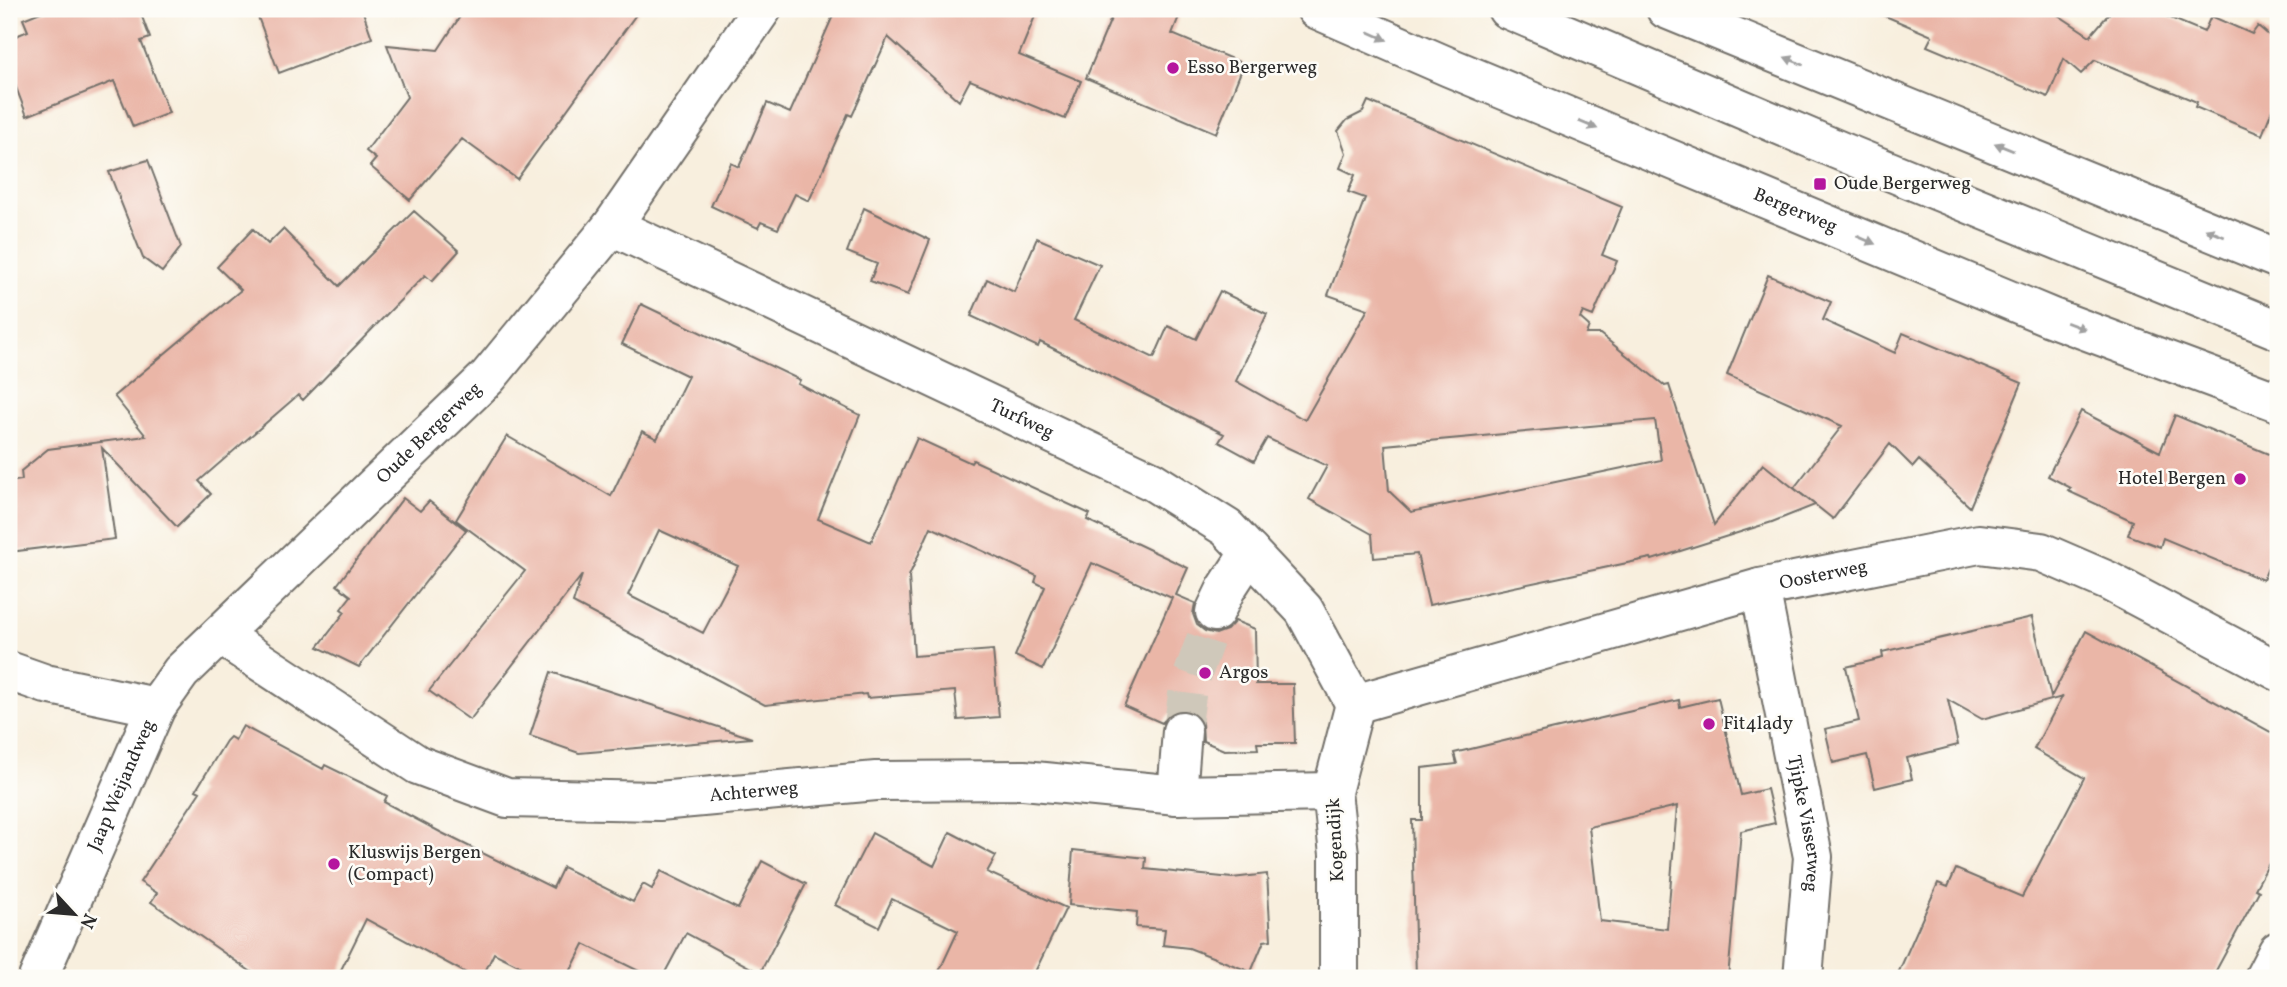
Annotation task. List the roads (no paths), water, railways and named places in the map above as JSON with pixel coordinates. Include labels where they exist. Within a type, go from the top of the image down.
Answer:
[{"type":"street","name":"Oude Bergerweg","points":[[156,707],[181,672],[488,377],[612,226],[762,9]]},
{"type":"street","name":"Bergerweg","points":[[1316,9],[2050,317],[2278,402]]},
{"type":"street","points":[[1507,9],[1838,150],[2278,330]]},
{"type":"street","points":[[1666,9],[2278,259]]},
{"type":"street","name":"Turfweg","points":[[612,226],[1152,481],[1227,527],[1304,610],[1355,705]]},
{"type":"street","name":"Oosterweg","points":[[1355,705],[1760,588],[1979,544],[2041,552],[2108,581],[2278,671]]},
{"type":"street","points":[[1215,612],[1250,552]]},
{"type":"street","name":"Tjipke Visserweg","points":[[1760,588],[1813,857],[1803,978]]},
{"type":"street","name":"Achterweg","points":[[220,635],[418,765],[507,798],[659,801],[876,780],[1024,780],[1177,795],[1332,792]]},
{"type":"street","points":[[9,671],[46,684],[156,707]]},
{"type":"street","name":"Kogendijk","points":[[1339,978],[1339,854],[1332,792],[1355,705]]},
{"type":"street","name":"Jaap Weijandweg","points":[[38,978],[156,707]]},
{"type":"street","points":[[1177,795],[1182,731]]},
{"type":"street","points":[[2264,978],[2278,951]]},
{"type":"tunnel","points":[[1182,731],[1188,688],[1215,612]]},
{"type":"place","name":"Esso Bergerweg","points":[[1173,68]]},
{"type":"place","name":"Oude Bergerweg","points":[[1820,184]]},
{"type":"place","name":"Hotel Bergen","points":[[2240,479]]},
{"type":"place","name":"Argos","points":[[1205,673]]},
{"type":"place","name":"Fit4lady","points":[[1709,724]]},
{"type":"place","name":"Kluswijs Bergen (Compact)","points":[[334,864]]}]
